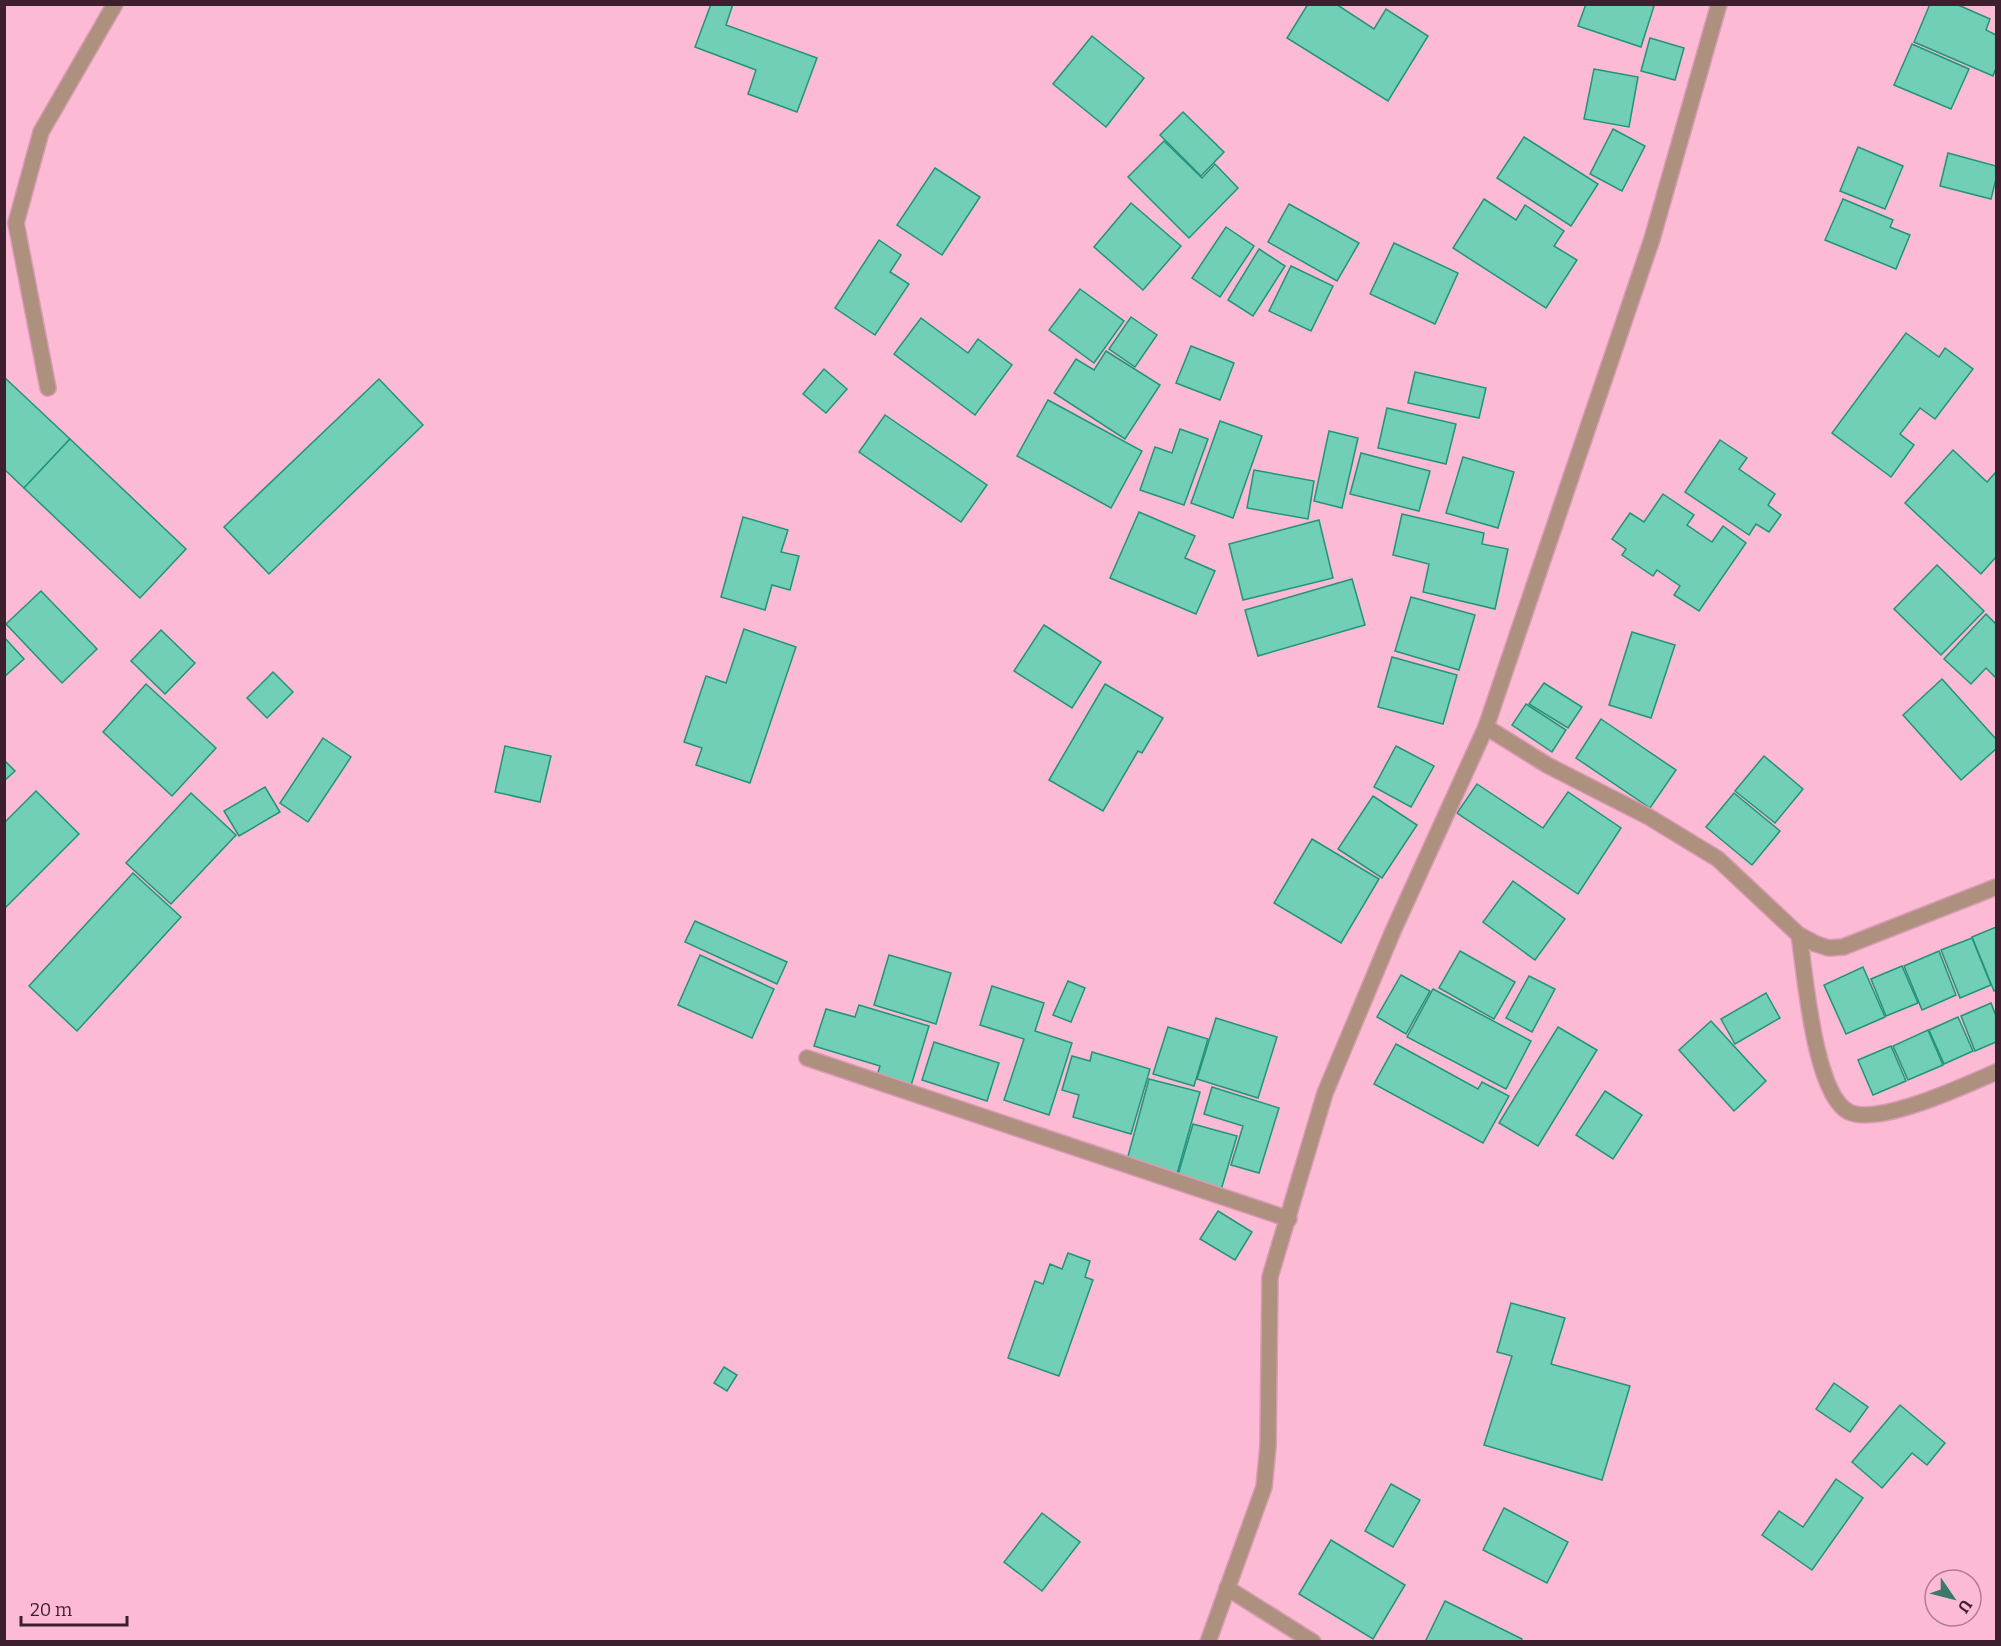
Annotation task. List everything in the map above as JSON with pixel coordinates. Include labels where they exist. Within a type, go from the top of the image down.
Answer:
[{"type":"street","points":[[48,388],[16,223],[41,132],[115,4]]},
{"type":"street","points":[[1208,1641],[1264,1487],[1268,1446],[1270,1277],[1325,1093],[1393,931],[1486,727],[1652,239],[1719,4]]},
{"type":"street","points":[[1486,727],[1547,765],[1649,817],[1718,859],[1799,935],[1816,944],[1829,948],[1843,947],[1996,887]]},
{"type":"street","points":[[1799,935],[1816,1046],[1831,1095],[1848,1112],[1870,1115],[1924,1103],[1996,1072]]},
{"type":"street","points":[[807,1058],[1289,1219]]},
{"type":"street","points":[[1227,1588],[1313,1641]]},
{"type":"building","points":[[711,4],[733,4],[726,25],[817,58],[797,112],[748,94],[756,70],[695,47]]},
{"type":"building","points":[[1308,4],[1336,4],[1374,29],[1386,9],[1428,36],[1388,101],[1287,38]]},
{"type":"building","points":[[1586,4],[1648,4],[1654,6],[1641,47],[1578,26]]},
{"type":"building","points":[[1930,4],[1956,4],[1990,19],[1986,30],[1996,35],[1996,68],[1993,76],[1914,42]]},
{"type":"building","points":[[1092,36],[1144,78],[1106,127],[1053,84]]},
{"type":"building","points":[[1650,38],[1684,48],[1675,80],[1641,71]]},
{"type":"building","points":[[1912,44],[1969,69],[1951,109],[1894,85]]},
{"type":"building","points":[[1594,69],[1638,77],[1629,127],[1584,119]]},
{"type":"building","points":[[1183,112],[1224,152],[1201,176],[1160,135]]},
{"type":"building","points":[[1613,129],[1645,146],[1622,191],[1590,174]]},
{"type":"building","points":[[1524,137],[1598,184],[1571,226],[1497,178]]},
{"type":"building","points":[[1164,141],[1202,178],[1215,164],[1238,188],[1189,238],[1128,177]]},
{"type":"building","points":[[1858,147],[1903,166],[1885,209],[1840,191]]},
{"type":"building","points":[[1948,153],[1996,166],[1996,179],[1991,199],[1940,186]]},
{"type":"building","points":[[935,168],[980,197],[942,255],[897,225]]},
{"type":"building","points":[[1484,199],[1516,220],[1525,205],[1564,231],[1554,246],[1577,260],[1546,308],[1453,248]]},
{"type":"building","points":[[1843,199],[1893,220],[1890,227],[1910,235],[1896,269],[1825,240]]},
{"type":"building","points":[[1131,203],[1181,246],[1143,290],[1094,247]]},
{"type":"building","points":[[1289,204],[1359,243],[1337,281],[1268,242]]},
{"type":"building","points":[[1226,227],[1254,246],[1220,297],[1192,278]]},
{"type":"building","points":[[879,240],[901,255],[890,272],[909,284],[875,335],[835,308]]},
{"type":"building","points":[[1394,243],[1458,273],[1435,324],[1370,294]]},
{"type":"building","points":[[1259,249],[1285,266],[1253,316],[1228,300]]},
{"type":"building","points":[[1291,266],[1333,286],[1311,331],[1269,311]]},
{"type":"building","points":[[1080,289],[1124,321],[1094,363],[1049,330]]},
{"type":"building","points":[[1131,317],[1157,335],[1135,367],[1109,349]]},
{"type":"building","points":[[921,318],[968,353],[978,339],[1012,365],[975,415],[894,354]]},
{"type":"building","points":[[1906,333],[1939,357],[1945,348],[1973,369],[1935,419],[1920,408],[1900,434],[1914,445],[1891,477],[1832,433]]},
{"type":"building","points":[[1191,346],[1234,363],[1220,400],[1176,383]]},
{"type":"building","points":[[1106,351],[1160,385],[1125,439],[1054,393],[1076,359],[1094,370]]},
{"type":"building","points":[[824,369],[847,389],[826,413],[803,394]]},
{"type":"building","points":[[1415,372],[1486,388],[1479,418],[1408,403]]},
{"type":"building","points":[[4,377],[70,439],[24,488],[4,469]]},
{"type":"building","points":[[379,379],[423,425],[269,574],[224,527]]},
{"type":"building","points":[[1048,400],[1142,451],[1111,508],[1017,456]]},
{"type":"building","points":[[1387,408],[1456,424],[1446,464],[1378,448]]},
{"type":"building","points":[[885,415],[987,485],[961,522],[859,452]]},
{"type":"building","points":[[1220,421],[1262,436],[1233,518],[1191,503]]},
{"type":"building","points":[[1180,429],[1208,439],[1184,505],[1140,490],[1155,447],[1172,453]]},
{"type":"building","points":[[1329,431],[1358,438],[1342,508],[1314,501]]},
{"type":"building","points":[[70,439],[186,549],[140,598],[24,488]]},
{"type":"building","points":[[1720,440],[1747,458],[1739,469],[1775,494],[1768,505],[1781,515],[1769,532],[1756,524],[1749,535],[1685,492]]},
{"type":"building","points":[[1953,450],[1987,482],[1996,472],[1996,557],[1981,574],[1905,503]]},
{"type":"building","points":[[1361,453],[1430,471],[1419,511],[1350,494]]},
{"type":"building","points":[[1463,457],[1514,472],[1498,528],[1446,513]]},
{"type":"building","points":[[1254,470],[1314,481],[1308,519],[1247,508]]},
{"type":"building","points":[[1663,494],[1694,515],[1687,525],[1712,542],[1723,526],[1746,543],[1699,611],[1674,595],[1680,586],[1657,570],[1653,576],[1622,555],[1626,549],[1612,539],[1630,513],[1644,522]]},
{"type":"building","points":[[1139,512],[1195,536],[1185,558],[1215,571],[1196,614],[1110,578]]},
{"type":"building","points":[[1402,514],[1484,533],[1482,544],[1508,549],[1495,609],[1423,592],[1429,564],[1393,555]]},
{"type":"building","points":[[743,517],[788,530],[781,552],[799,556],[790,590],[772,585],[765,610],[721,597]]},
{"type":"building","points":[[1319,520],[1333,578],[1243,600],[1229,544]]},
{"type":"building","points":[[1937,565],[1984,611],[1941,655],[1894,609]]},
{"type":"building","points":[[1352,579],[1365,625],[1258,656],[1245,610]]},
{"type":"building","points":[[41,591],[97,649],[62,683],[6,624]]},
{"type":"building","points":[[1411,597],[1475,615],[1459,670],[1395,651]]},
{"type":"building","points":[[1986,614],[1996,624],[1996,678],[1986,668],[1971,684],[1944,659]]},
{"type":"building","points":[[1044,625],[1101,662],[1072,708],[1014,671]]},
{"type":"building","points":[[744,629],[796,647],[750,783],[696,765],[702,748],[684,742],[706,676],[726,683]]},
{"type":"building","points":[[161,630],[195,663],[165,694],[131,661]]},
{"type":"building","points":[[1632,632],[1675,645],[1651,718],[1609,705]]},
{"type":"building","points":[[4,637],[24,659],[4,677]]},
{"type":"building","points":[[1392,657],[1457,675],[1443,724],[1378,707]]},
{"type":"building","points":[[273,672],[293,692],[267,718],[247,698]]},
{"type":"building","points":[[1942,679],[1996,739],[1996,749],[1961,780],[1903,715]]},
{"type":"building","points":[[1544,683],[1582,707],[1568,728],[1529,704]]},
{"type":"building","points":[[146,684],[216,748],[172,796],[103,732]]},
{"type":"building","points":[[1105,684],[1163,718],[1142,753],[1138,751],[1103,811],[1049,780]]},
{"type":"building","points":[[1526,704],[1566,730],[1552,752],[1512,725]]},
{"type":"building","points":[[1601,719],[1676,770],[1650,808],[1576,758]]},
{"type":"building","points":[[323,738],[351,757],[308,822],[280,803]]},
{"type":"building","points":[[505,746],[551,756],[540,802],[495,792]]},
{"type":"building","points":[[1396,746],[1434,766],[1411,807],[1374,787]]},
{"type":"building","points":[[1764,756],[1803,789],[1775,823],[1735,791]]},
{"type":"building","points":[[4,760],[15,771],[4,781]]},
{"type":"building","points":[[1477,784],[1543,828],[1568,792],[1621,828],[1578,894],[1457,813]]},
{"type":"building","points":[[265,787],[280,812],[239,836],[224,811]]},
{"type":"building","points":[[36,791],[79,834],[4,909],[4,823]]},
{"type":"building","points":[[191,793],[236,835],[171,904],[126,863]]},
{"type":"building","points":[[1734,793],[1780,831],[1752,865],[1706,827]]},
{"type":"building","points":[[1373,796],[1417,825],[1382,878],[1338,849]]},
{"type":"building","points":[[1312,839],[1379,879],[1341,943],[1274,903]]},
{"type":"building","points":[[133,873],[181,917],[77,1031],[29,986]]},
{"type":"building","points":[[1513,881],[1565,919],[1535,960],[1483,922]]},
{"type":"building","points":[[695,921],[787,962],[777,984],[685,942]]},
{"type":"building","points":[[1996,927],[1996,990],[1994,991],[1972,937]]},
{"type":"building","points":[[1972,938],[1991,985],[1960,998],[1941,950]]},
{"type":"building","points":[[1460,951],[1515,982],[1494,1019],[1439,988]]},
{"type":"building","points":[[1939,951],[1956,995],[1922,1010],[1904,966]]},
{"type":"building","points":[[700,955],[774,989],[752,1038],[678,1005]]},
{"type":"building","points":[[889,955],[951,973],[936,1024],[874,1005]]},
{"type":"building","points":[[1902,966],[1918,1003],[1886,1016],[1871,979]]},
{"type":"building","points":[[1863,967],[1885,1017],[1846,1034],[1824,985]]},
{"type":"building","points":[[1401,975],[1430,991],[1406,1034],[1377,1017]]},
{"type":"building","points":[[1529,976],[1555,989],[1532,1032],[1506,1018]]},
{"type":"building","points":[[1068,981],[1085,988],[1071,1022],[1053,1015]]},
{"type":"building","points":[[992,986],[1044,1003],[1035,1031],[1072,1043],[1049,1115],[1004,1100],[1024,1039],[980,1025]]},
{"type":"building","points":[[1433,989],[1531,1041],[1506,1089],[1407,1037]]},
{"type":"building","points":[[1766,993],[1780,1018],[1735,1044],[1721,1019]]},
{"type":"building","points":[[1991,1003],[1996,1016],[1996,1042],[1975,1051],[1961,1016]]},
{"type":"building","points":[[859,1005],[929,1026],[910,1089],[876,1079],[880,1066],[814,1046],[826,1009],[855,1017]]},
{"type":"building","points":[[1958,1017],[1973,1051],[1944,1064],[1929,1030]]},
{"type":"building","points":[[1216,1018],[1277,1037],[1258,1098],[1197,1079]]},
{"type":"building","points":[[1711,1021],[1766,1081],[1734,1111],[1679,1050]]},
{"type":"building","points":[[1168,1027],[1208,1039],[1194,1086],[1153,1074]]},
{"type":"building","points":[[1558,1027],[1597,1050],[1538,1146],[1499,1123]]},
{"type":"building","points":[[1928,1030],[1943,1065],[1908,1080],[1893,1046]]},
{"type":"building","points":[[934,1042],[999,1063],[987,1101],[922,1080]]},
{"type":"building","points":[[1396,1044],[1478,1089],[1482,1082],[1509,1096],[1483,1143],[1374,1084]]},
{"type":"building","points":[[1891,1046],[1906,1081],[1873,1095],[1858,1060]]},
{"type":"building","points":[[1092,1052],[1150,1069],[1131,1134],[1073,1117],[1079,1095],[1062,1090],[1072,1056],[1090,1061]]},
{"type":"building","points":[[1149,1079],[1200,1092],[1177,1174],[1127,1160]]},
{"type":"building","points":[[1212,1087],[1279,1108],[1259,1173],[1231,1165],[1243,1126],[1204,1114]]},
{"type":"building","points":[[1605,1091],[1642,1115],[1613,1159],[1576,1135]]},
{"type":"building","points":[[1193,1124],[1237,1136],[1221,1190],[1177,1178]]},
{"type":"building","points":[[1218,1211],[1252,1232],[1235,1260],[1200,1239]]},
{"type":"building","points":[[1068,1253],[1090,1261],[1085,1277],[1093,1280],[1059,1376],[1008,1358],[1035,1281],[1043,1284],[1050,1264],[1062,1269]]},
{"type":"building","points":[[1511,1303],[1565,1318],[1551,1364],[1630,1386],[1602,1480],[1484,1445],[1512,1356],[1497,1352]]},
{"type":"building","points":[[724,1367],[737,1375],[727,1391],[714,1383]]},
{"type":"building","points":[[1834,1383],[1868,1407],[1850,1432],[1816,1409]]},
{"type":"building","points":[[1900,1405],[1945,1443],[1927,1465],[1912,1453],[1882,1488],[1852,1462]]},
{"type":"building","points":[[1836,1479],[1863,1498],[1812,1570],[1762,1535],[1779,1511],[1803,1527]]},
{"type":"building","points":[[1391,1484],[1420,1500],[1393,1547],[1365,1531]]},
{"type":"building","points":[[1504,1508],[1568,1542],[1547,1583],[1483,1550]]},
{"type":"building","points":[[1042,1513],[1080,1542],[1042,1591],[1004,1562]]},
{"type":"building","points":[[1331,1540],[1405,1585],[1373,1639],[1299,1594]]},
{"type":"building","points":[[1445,1601],[1522,1639],[1521,1642],[1425,1642]]}]
